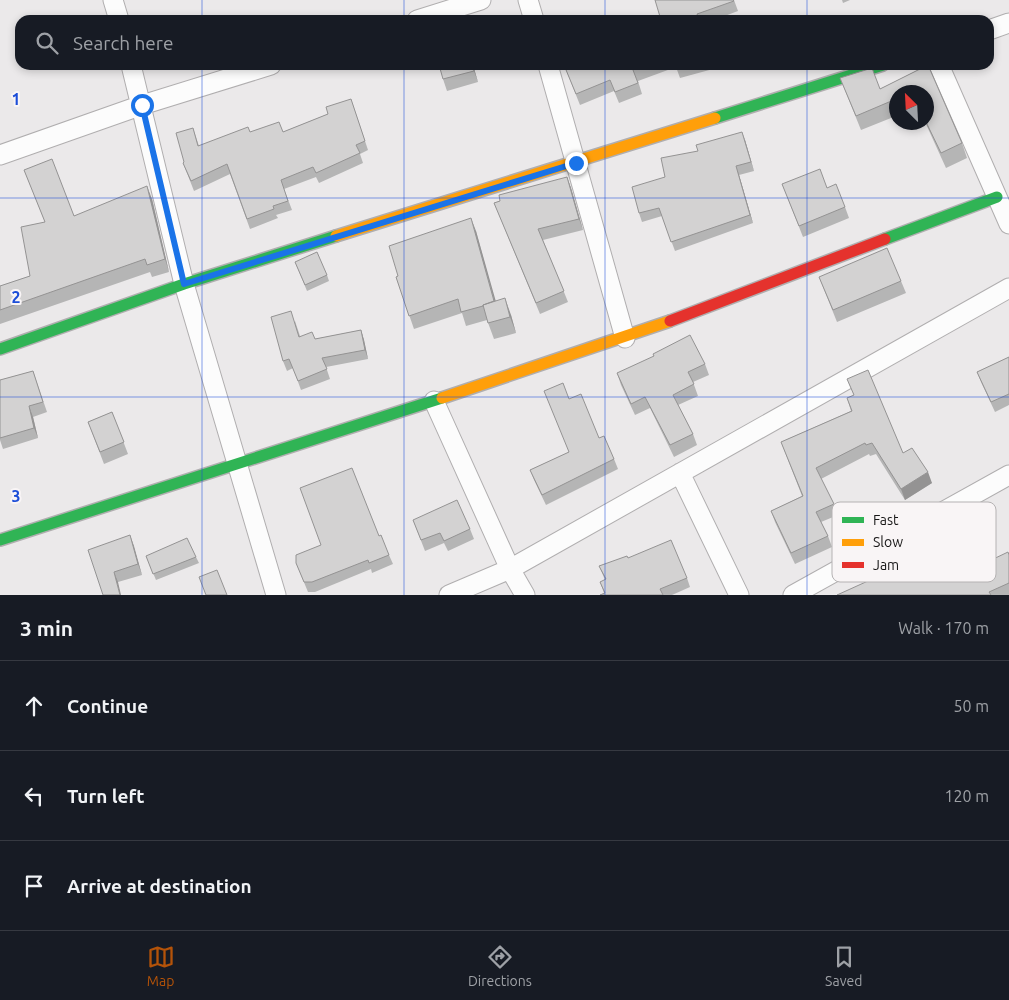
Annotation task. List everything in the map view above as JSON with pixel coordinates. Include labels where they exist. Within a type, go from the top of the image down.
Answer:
[{"type":"street","points":[[113,0],[118,15]]},
{"type":"street","points":[[432,15],[481,0]]},
{"type":"street","points":[[528,0],[532,15]]},
{"type":"street","points":[[994,28],[1009,23]]},
{"type":"street","points":[[132,70],[184,284],[239,464],[276,595]]},
{"type":"street","points":[[0,155],[142,105],[255,70]]},
{"type":"street","points":[[549,70],[625,338]]},
{"type":"street","points":[[0,349],[184,284],[576,163],[867,70]]},
{"type":"street","points":[[941,70],[1009,224]]},
{"type":"street","points":[[0,540],[625,338],[997,197]]},
{"type":"street","points":[[449,595],[510,569],[1009,288]]},
{"type":"street","points":[[434,401],[510,569],[525,595]]},
{"type":"street","points":[[680,473],[739,595]]},
{"type":"street","points":[[961,502],[1009,475]]},
{"type":"street","points":[[794,595],[832,574]]},
{"type":"building","points":[[655,0],[734,1],[697,15],[660,15]]},
{"type":"building","points":[[440,70],[474,71],[443,79]]},
{"type":"building","points":[[566,70],[633,70],[638,83],[615,92],[610,80],[576,94]]},
{"type":"building","points":[[866,70],[873,70],[880,89],[918,70],[930,70],[962,143],[941,153],[930,130],[934,130],[934,85],[889,85],[889,102],[856,116],[840,78]]},
{"type":"building","points":[[351,99],[365,141],[356,145],[360,153],[316,173],[313,167],[281,180],[288,201],[273,206],[274,209],[247,219],[227,164],[191,181],[183,163],[176,133],[193,128],[198,146],[248,127],[250,132],[279,122],[283,132],[328,114],[326,107]]},
{"type":"building","points":[[742,132],[751,162],[736,166],[750,215],[671,242],[659,208],[639,213],[632,187],[665,177],[661,158],[698,151],[696,145]]},
{"type":"building","points":[[52,159],[74,216],[147,186],[165,259],[147,265],[145,259],[0,310],[0,286],[30,276],[21,227],[45,222],[24,170]]},
{"type":"building","points":[[820,169],[827,188],[836,184],[845,207],[799,226],[782,184]]},
{"type":"building","points":[[567,177],[579,219],[538,229],[564,291],[536,303],[494,203],[500,201],[499,195]]},
{"type":"building","points":[[471,218],[494,301],[461,312],[458,299],[409,316],[396,277],[398,276],[389,246]]},
{"type":"building","points":[[887,248],[901,281],[833,310],[819,277]]},
{"type":"building","points":[[317,252],[327,275],[305,285],[295,262]]},
{"type":"building","points":[[505,298],[510,317],[488,323],[483,305]]},
{"type":"building","points":[[291,311],[299,337],[312,332],[315,339],[361,330],[365,350],[322,358],[327,369],[298,381],[289,359],[283,361],[271,317]]},
{"type":"building","points":[[690,335],[705,364],[688,372],[694,384],[673,395],[693,434],[670,445],[645,397],[631,404],[617,373],[654,356],[653,354]]},
{"type":"building","points":[[1009,357],[1009,394],[991,402],[977,372]]},
{"type":"building","points":[[868,370],[903,453],[912,448],[928,472],[901,489],[872,443],[866,445],[865,443],[816,468],[833,502],[832,505],[816,512],[828,536],[791,553],[771,511],[803,496],[781,442],[852,411],[847,398],[854,395],[847,379]]},
{"type":"building","points":[[33,371],[43,402],[29,406],[34,428],[0,438],[0,380]]},
{"type":"building","points":[[563,383],[569,399],[581,394],[599,438],[604,436],[614,459],[542,495],[530,470],[569,452],[544,391]]},
{"type":"building","points":[[112,412],[124,442],[100,452],[88,422]]},
{"type":"building","points":[[352,468],[379,536],[381,535],[389,555],[369,563],[368,560],[312,582],[304,582],[296,563],[296,555],[321,545],[300,488]]},
{"type":"building","points":[[457,500],[470,529],[444,541],[440,533],[421,540],[413,520]]},
{"type":"building","points":[[130,535],[138,564],[114,572],[120,595],[103,595],[88,550]]},
{"type":"building","points":[[187,538],[196,557],[153,574],[146,556]]},
{"type":"building","points":[[671,540],[687,578],[660,589],[663,595],[600,595],[605,593],[600,582],[606,579],[599,566],[627,556],[628,558]]},
{"type":"building","points":[[1008,552],[1009,555],[1009,583],[989,592],[991,595],[837,595],[866,582],[996,582],[996,558]]},
{"type":"building","points":[[217,570],[227,595],[206,595],[199,577]]},
{"type":"traffic: fast","points":[[715,118],[867,70]]},
{"type":"traffic: fast","points":[[885,239],[997,197]]},
{"type":"traffic: fast","points":[[0,349],[184,284],[336,236]]},
{"type":"traffic: fast","points":[[0,540],[442,398]]},
{"type":"traffic: slow","points":[[336,236],[715,118]]},
{"type":"traffic: slow","points":[[442,398],[670,321]]},
{"type":"traffic: jam","points":[[670,321],[885,239]]},
{"type":"route","points":[[142,105],[184,284],[576,163]]}]
